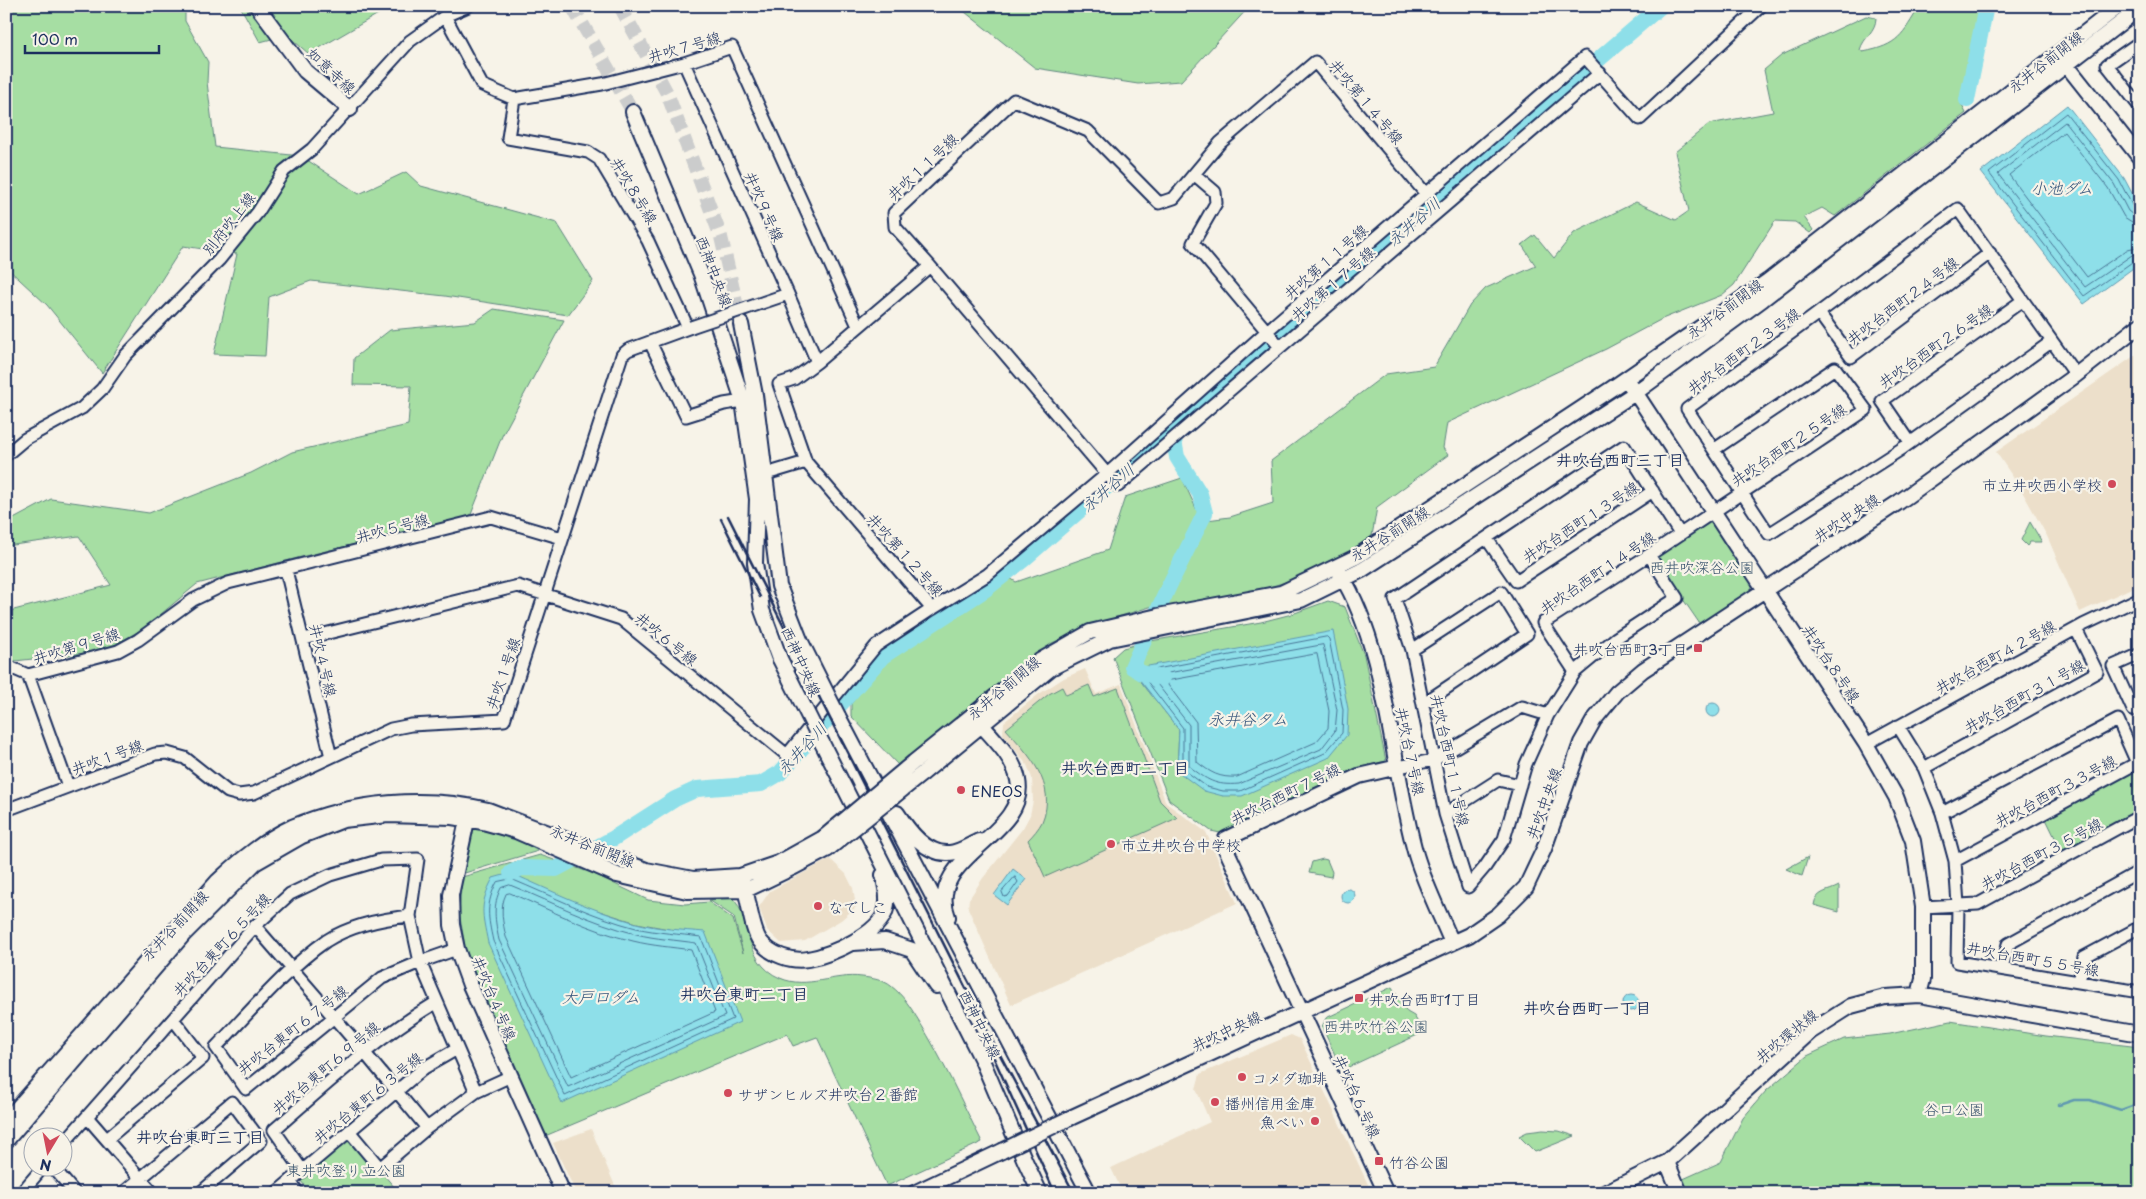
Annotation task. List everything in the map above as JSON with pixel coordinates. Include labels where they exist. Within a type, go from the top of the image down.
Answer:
[{"type":"street","name":"如意寺線","points":[[257,6],[305,71],[350,109]]},
{"type":"street","name":"別府吹上線","points":[[6,454],[26,439],[82,408],[102,389],[125,356],[219,260],[258,212],[284,171],[312,150],[410,41],[445,16],[468,6]]},
{"type":"street","name":"井吹第１１号線","points":[[1111,478],[1267,331],[1585,57],[1640,119],[1761,6]]},
{"type":"street","name":"永井谷前開線","points":[[918,768],[982,726],[1051,668],[1110,639],[1301,600],[1340,573],[1372,547],[1627,379],[1768,281],[2119,6]]},
{"type":"street","name":"永井谷前開線","points":[[6,1121],[218,881],[248,854],[291,828],[333,813],[390,802],[469,813],[516,831],[617,875],[687,891],[746,890],[792,868],[825,844],[918,768],[972,714],[1041,660],[1090,632],[1158,616],[1281,593],[1340,573],[1362,570],[1635,393],[1763,299],[2140,8]]},
{"type":"street","points":[[445,16],[482,85],[514,100]]},
{"type":"street","points":[[2140,42],[2107,65],[2140,108]]},
{"type":"street","name":"井吹７号線","points":[[514,100],[602,84],[684,63],[732,47],[858,326]]},
{"type":"street","points":[[2057,54],[2140,158]]},
{"type":"street","name":"井吹第１４号線","points":[[1194,174],[1220,143],[1315,62],[1426,194]]},
{"type":"street","name":"井吹９号線","points":[[684,63],[817,362]]},
{"type":"street","name":"井吹第１７号線","points":[[1111,478],[1118,486],[1598,71]]},
{"type":"street","name":"井吹８号線","points":[[514,100],[508,138],[588,152],[599,158],[648,241],[690,328]]},
{"type":"street","name":"井吹１１号線","points":[[930,266],[895,227],[894,213],[1014,100],[1088,131],[1160,203],[1174,198],[1194,174]]},
{"type":"street","name":"西神中央線","points":[[633,112],[701,274],[743,400],[756,498],[755,563],[762,610],[780,659],[982,1060],[1024,1161],[1040,1193]]},
{"type":"street","points":[[1194,174],[1215,192],[1216,204],[1193,243],[1280,347]]},
{"type":"street","name":"井吹台西町２３号線","points":[[2051,342],[1910,442],[1770,534],[1687,409],[1958,209],[2076,375]]},
{"type":"street","name":"井吹台西町２４号線","points":[[1819,313],[1851,357],[1990,253]]},
{"type":"street","points":[[817,362],[930,266],[1111,478]]},
{"type":"street","name":"井吹１号線","points":[[6,810],[154,754],[167,753],[185,758],[228,792],[239,795],[254,793],[391,729],[411,725],[504,720],[622,355],[628,350],[788,294]]},
{"type":"street","name":"井吹台西町２６号線","points":[[1910,442],[1882,401],[2022,301]]},
{"type":"street","name":"西神中央線","points":[[741,324],[755,395],[779,586],[800,640],[1088,1193]]},
{"type":"street","name":"井吹中央線","points":[[914,1193],[1070,1118],[1469,935],[1498,915],[1526,887],[1544,849],[1581,743],[1597,714],[1617,692],[1643,670],[1899,502],[2076,375],[2140,325]]},
{"type":"street","points":[[650,342],[686,416],[743,400]]},
{"type":"street","name":"井吹第１２号線","points":[[817,362],[794,379],[779,384],[806,462],[932,609],[987,576],[1111,478]]},
{"type":"street","name":"井吹台西町２５号線","points":[[1713,513],[1866,410],[1835,368],[1715,449]]},
{"type":"street","name":"井吹台８号線","points":[[1627,379],[1866,744],[1896,797],[1913,841],[1923,907],[1923,980],[1919,995]]},
{"type":"street","name":"井吹台西町１１号線","points":[[1649,555],[1677,598],[1616,638],[1575,672],[1548,715],[1526,764],[1504,839],[1485,867],[1468,887],[1445,814],[1412,650],[1395,600],[1624,446],[1680,534]]},
{"type":"street","points":[[766,474],[806,462]]},
{"type":"street","name":"井吹台西町１３号線","points":[[1487,539],[1516,581],[1653,492]]},
{"type":"street","name":"井吹台西町１４号線","points":[[1575,672],[1543,623],[1713,513]]},
{"type":"street","name":"井吹５号線","points":[[228,584],[491,517],[562,538]]},
{"type":"street","name":"井吹４号線","points":[[286,570],[331,757]]},
{"type":"street","name":"井吹台７号線","points":[[1340,573],[1354,596],[1372,647],[1416,855],[1452,943]]},
{"type":"street","name":"井吹第９号線","points":[[6,668],[12,668],[28,675],[118,651],[138,640],[193,600],[228,584]]},
{"type":"street","name":"井吹６号線","points":[[304,639],[518,586],[621,619],[787,755],[876,646],[932,609]]},
{"type":"street","points":[[1412,650],[1501,592],[1527,634],[1424,703]]},
{"type":"street","name":"井吹台西町４２号線","points":[[1866,744],[2076,628],[2140,598]]},
{"type":"street","name":"井吹台西町３１号線","points":[[1924,768],[2097,672],[2076,628]]},
{"type":"street","points":[[2140,654],[2113,666],[2133,710],[2140,707]]},
{"type":"street","points":[[28,675],[68,786]]},
{"type":"street","points":[[1398,767],[1434,760],[1522,707],[1548,715]]},
{"type":"street","points":[[965,960],[944,907],[946,885],[958,866],[1008,818],[1018,800],[1018,780],[1007,756],[972,714]]},
{"type":"street","points":[[838,716],[905,825],[923,844],[937,852],[950,853],[986,838]]},
{"type":"street","name":"井吹台西町３３号線","points":[[1942,813],[2118,720],[2137,763],[1955,861]]},
{"type":"street","name":"井吹台西町５５号線","points":[[1898,726],[1924,768],[1942,813],[1955,861],[1958,905],[1958,962],[2140,992]]},
{"type":"street","name":"井吹台西町７号線","points":[[1302,1012],[1226,849],[1226,839],[1359,776],[1398,767]]},
{"type":"street","points":[[1445,814],[1498,780],[1520,784]]},
{"type":"street","name":"永井谷前開線","points":[[6,1141],[184,934],[255,863],[302,836],[343,820],[388,815],[469,813],[488,810],[646,870],[693,879],[740,876],[825,844]]},
{"type":"street","name":"井吹台４号線","points":[[469,813],[451,895],[452,925],[457,949],[470,985],[563,1193]]},
{"type":"street","name":"井吹台西町３５号線","points":[[1923,907],[1978,904],[2140,816]]},
{"type":"street","points":[[740,876],[746,890],[759,940],[771,952],[788,958],[808,959],[853,943],[874,929],[886,910],[888,890],[875,848]]},
{"type":"street","name":"井吹台東町６５号線","points":[[72,1134],[255,926],[290,894],[330,875],[381,860],[418,858],[410,916],[420,962],[476,1092]]},
{"type":"street","points":[[2002,969],[2008,944],[2140,871]]},
{"type":"street","name":"井吹台東町６７号線","points":[[410,916],[386,918],[355,927],[327,941],[293,969],[216,1047],[246,1088],[382,978],[457,949]]},
{"type":"street","points":[[255,926],[427,1128]]},
{"type":"street","points":[[2079,982],[2084,958],[2140,927]]},
{"type":"street","points":[[853,943],[885,941],[912,950],[982,1060]]},
{"type":"street","name":"井吹環状線","points":[[1604,1193],[1667,1162],[1810,1032],[1851,1006],[1885,998],[1919,995],[2140,1034]]},
{"type":"street","name":"井吹台東町６９号線","points":[[302,1170],[274,1130],[364,1052],[400,1024],[437,1002]]},
{"type":"street","name":"井吹台６号線","points":[[1302,1012],[1386,1193]]},
{"type":"street","points":[[107,1139],[203,1058],[173,1018]]},
{"type":"street","name":"井吹台東町６３号線","points":[[276,1193],[424,1068],[457,1049]]},
{"type":"street","points":[[349,1131],[380,1168],[427,1128],[476,1092],[511,1076]]},
{"type":"street","points":[[123,1193],[232,1102],[261,1141],[200,1193]]},
{"type":"street","points":[[87,1117],[153,1193]]},
{"type":"street","points":[[1667,1162],[1680,1193]]},
{"type":"street","points":[[21,1193],[35,1176]]},
{"type":"street","points":[[61,1176],[76,1193]]},
{"type":"street","points":[[290,1181],[298,1193]]},
{"type":"shaded area","points":[[2137,354],[2140,357],[2140,584],[2080,612],[2047,536],[2019,486],[1996,452]]},
{"type":"shaded area","name":"市立井吹台中学校","points":[[1085,669],[1096,694],[1121,684],[1166,803],[1206,832],[1237,903],[1011,1005],[968,908],[969,899],[983,878],[1023,828],[1030,815],[1033,801],[1032,778],[1027,765],[1003,734],[1004,722],[1039,694],[1064,678]]},
{"type":"shaded area","points":[[830,859],[846,874],[853,888],[856,907],[841,920],[805,941],[781,943],[767,930],[759,907],[770,891]]},
{"type":"shaded area","points":[[1291,1035],[1300,1039],[1372,1193],[1123,1193],[1111,1168],[1210,1122],[1196,1089],[1200,1074]]},
{"type":"shaded area","points":[[591,1129],[618,1193],[576,1193],[553,1143]]},
{"type":"green space","points":[[6,6],[185,6],[185,21],[208,62],[207,82],[215,147],[301,156],[359,194],[406,172],[421,186],[557,223],[593,281],[568,315],[445,296],[311,281],[269,297],[265,356],[214,354],[237,254],[183,246],[102,373],[47,305],[6,267]]},
{"type":"green space","points":[[240,6],[392,6],[309,54],[287,35],[260,42]]},
{"type":"green space","points":[[955,6],[1250,6],[1181,81],[1138,84],[1035,68]]},
{"type":"green space","points":[[1920,6],[1979,6],[1981,9],[1961,104],[1966,113],[1835,216],[1822,208],[1804,217],[1813,230],[1810,233],[1795,222],[1775,221],[1734,285],[1722,295],[1662,319],[1606,349],[1447,423],[1443,448],[1448,455],[1377,507],[1372,536],[1340,557],[1314,571],[1271,586],[1166,607],[1207,520],[1230,517],[1273,503],[1271,461],[1386,374],[1434,367],[1470,305],[1486,288],[1536,266],[1522,245],[1535,235],[1554,258],[1574,233],[1636,202],[1676,220],[1689,211],[1675,152],[1709,124],[1773,112],[1764,70],[1782,55],[1866,16],[1876,18],[1872,31],[1860,50],[1863,52],[1885,46],[1904,31]]},
{"type":"green space","points":[[494,309],[564,320],[502,436],[470,517],[197,584],[143,629],[103,651],[6,662],[6,612],[111,585],[79,536],[6,546],[6,523],[51,499],[149,513],[251,473],[292,452],[408,425],[411,386],[353,385],[354,358],[390,330],[475,322]]},
{"type":"green space","points":[[1182,478],[1199,515],[1153,606],[1098,623],[1052,643],[899,766],[851,716],[851,704],[884,660],[979,601],[1010,578],[1016,582],[1108,550],[1125,497]]},
{"type":"green space","name":"西井吹深谷公園","points":[[1712,518],[1750,575],[1752,587],[1744,598],[1702,627],[1654,557]]},
{"type":"green space","points":[[2030,522],[2042,542],[2030,542],[2027,546],[2021,540]]},
{"type":"green space","points":[[1328,601],[1345,607],[1364,655],[1386,761],[1356,768],[1220,833],[1211,831],[1169,800],[1113,657],[1123,648],[1145,642],[1261,622],[1292,614]],"holes":[[[1142,673],[1223,796],[1177,771],[1179,730],[1139,679]]]},
{"type":"green space","points":[[1089,685],[1094,697],[1118,688],[1160,801],[1177,818],[1045,877],[1028,840],[1041,824],[1046,808],[1043,782],[1031,759],[1006,729],[1049,694],[1062,687],[1066,695]]},
{"type":"green space","points":[[2140,765],[2140,812],[2063,854],[2045,817]]},
{"type":"green space","points":[[477,827],[519,840],[538,851],[458,875],[471,832]]},
{"type":"green space","points":[[540,855],[594,874],[648,900],[685,904],[709,902],[733,919],[743,953],[734,917],[709,900],[731,897],[743,916],[753,950],[759,961],[780,978],[790,981],[810,982],[852,976],[866,977],[885,982],[899,993],[913,1011],[928,1036],[982,1142],[887,1186],[817,1037],[793,1046],[787,1034],[545,1136],[467,957],[459,912],[462,877]],"holes":[[[599,911],[637,923],[669,929],[483,920]]]},
{"type":"green space","points":[[1808,857],[1802,876],[1786,869]]},
{"type":"green space","points":[[1323,859],[1327,860],[1332,872],[1331,877],[1309,873],[1312,862]]},
{"type":"green space","points":[[1839,886],[1839,912],[1814,905],[1815,900],[1820,894]]},
{"type":"green space","name":"西井吹竹谷公園","points":[[1392,987],[1407,1012],[1414,1016],[1424,1032],[1342,1070],[1322,1027],[1326,1018]]},
{"type":"green space","name":"谷口公園","points":[[1950,1021],[2046,1036],[2140,1047],[2140,1193],[1687,1193],[1681,1180],[1721,1162],[1743,1118],[1766,1091],[1807,1056],[1844,1039],[1890,1034]]},
{"type":"green space","points":[[1559,1131],[1575,1136],[1535,1152],[1519,1136],[1527,1132]]},
{"type":"green space","name":"東井吹登り立公園","points":[[350,1135],[395,1188],[390,1193],[310,1193],[298,1177]]},
{"type":"water","name":"小池ダム","points":[[2067,105],[2124,178],[2140,208],[2140,263],[2084,304],[1981,172]]},
{"type":"water","name":"永井谷タム","points":[[1333,631],[1348,709],[1347,735],[1328,758],[1242,796],[1223,796],[1204,791],[1177,771],[1179,730],[1139,679],[1143,667]]},
{"type":"water","points":[[1713,703],[1718,705],[1720,710],[1718,715],[1713,717],[1708,715],[1706,710],[1708,705]]},
{"type":"water","points":[[1013,869],[1026,879],[1007,905],[994,895]]},
{"type":"water","name":"大戸口ダム","points":[[511,873],[604,913],[636,923],[653,927],[705,932],[740,1022],[562,1103],[488,943],[483,916],[485,895],[493,878]]},
{"type":"water","points":[[1345,889],[1351,889],[1355,896],[1351,903],[1345,903],[1341,899],[1341,893]]},
{"type":"water","points":[[1628,995],[1634,995],[1639,1000],[1637,1009],[1628,1011],[1623,1006],[1623,1000]]},
{"type":"waterway","name":"永井谷川","points":[[511,873],[521,868],[556,869],[614,838],[675,799],[697,789],[761,784],[780,773],[883,656],[986,589],[1023,560],[1401,229],[1661,6]]},
{"type":"waterway","points":[[1967,100],[1986,6]]},
{"type":"waterway","points":[[1163,678],[1142,673],[1132,667],[1205,513],[1200,494],[1177,457],[1172,430]]},
{"type":"waterway","points":[[2059,1105],[2074,1100],[2090,1100],[2121,1110],[2132,1106],[2140,1098]]},
{"type":"tunnel","points":[[572,6],[633,112]]},
{"type":"tunnel","points":[[620,6],[667,93],[721,237],[741,324]]},
{"type":"railway","points":[[728,516],[990,1036],[1074,1193]]},
{"type":"railway","points":[[721,519],[760,597]]},
{"type":"railway","points":[[988,1045],[1055,1193]]},
{"type":"place","name":"市立井吹西小学校","points":[[2112,484]]},
{"type":"place","name":"井吹台西町3丁目","points":[[1698,648]]},
{"type":"place","name":"ENEOS","points":[[961,790]]},
{"type":"place","name":"市立井吹台中学校","points":[[1111,844]]},
{"type":"place","name":"なでしこ","points":[[818,906]]},
{"type":"place","name":"井吹台西町1丁目","points":[[1359,998]]},
{"type":"place","name":"コメダ珈琲","points":[[1242,1077]]},
{"type":"place","name":"サザンヒルズ井吹台２番館","points":[[728,1093]]},
{"type":"place","name":"播州信用金庫","points":[[1215,1102]]},
{"type":"place","name":"魚べい","points":[[1315,1121]]},
{"type":"place","name":"竹谷公園","points":[[1379,1161]]},
{"type":"district","name":"井吹台西町三丁目","points":[[1620,459]]},
{"type":"district","name":"井吹台西町二丁目","points":[[1125,767]]},
{"type":"district","name":"井吹台東町二丁目","points":[[744,993]]},
{"type":"district","name":"井吹台西町一丁目","points":[[1587,1007]]},
{"type":"district","name":"井吹台東町三丁目","points":[[200,1136]]}]
